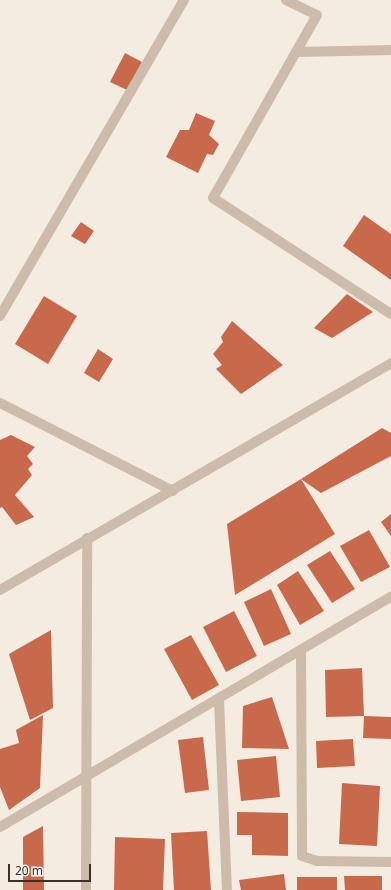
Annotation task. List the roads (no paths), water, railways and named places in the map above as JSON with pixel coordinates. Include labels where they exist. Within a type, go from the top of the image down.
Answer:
[{"type":"street","points":[[0,316],[184,0]]},
{"type":"street","points":[[286,0],[317,15],[213,198],[391,314]]},
{"type":"street","points":[[296,52],[391,50]]},
{"type":"street","points":[[0,590],[87,538],[173,491],[391,363]]},
{"type":"street","points":[[0,403],[173,491]]},
{"type":"street","points":[[86,890],[87,538]]},
{"type":"street","points":[[0,826],[86,773],[301,653],[391,597]]},
{"type":"street","points":[[301,653],[302,856],[317,861],[391,862]]},
{"type":"street","points":[[219,700],[227,890]]}]
